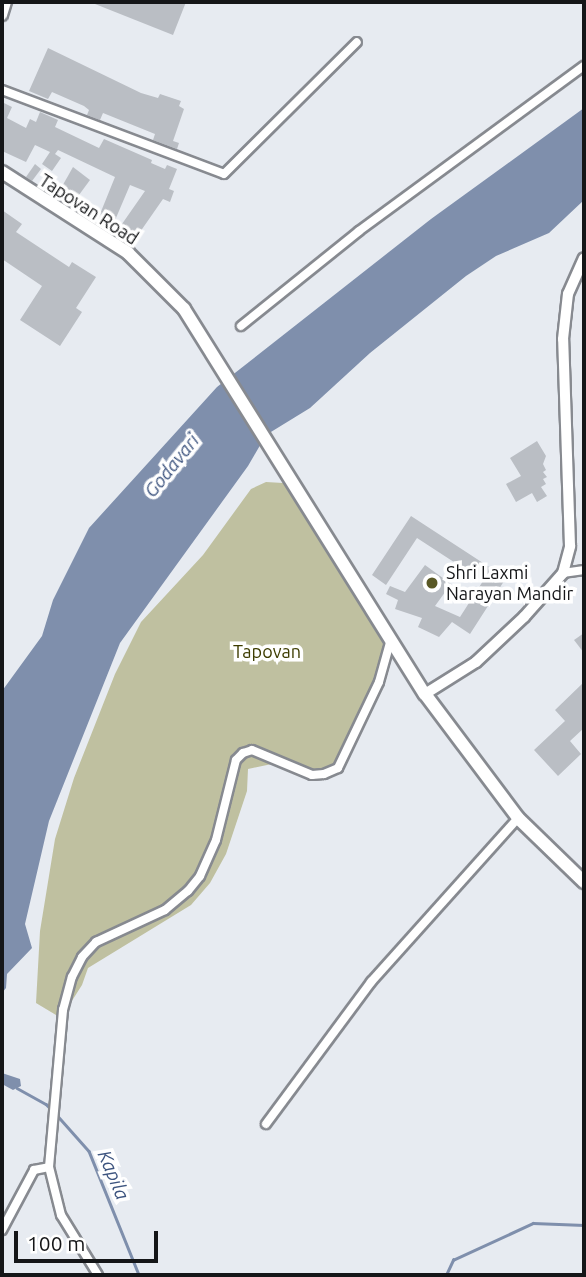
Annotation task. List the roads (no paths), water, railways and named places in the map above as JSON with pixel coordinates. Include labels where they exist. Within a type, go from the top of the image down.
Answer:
[{"type":"main road","name":"Tapovan Road","points":[[2,172],[128,253],[184,309],[425,694],[518,818],[584,882]]},
{"type":"street","points":[[2,15],[6,2]]},
{"type":"street","points":[[2,90],[224,174],[357,42]]},
{"type":"street","points":[[242,326],[359,231],[584,66]]},
{"type":"street","points":[[425,694],[476,662],[524,617],[563,573],[570,546],[563,340],[568,294],[584,258]]},
{"type":"street","points":[[563,573],[584,570]]},
{"type":"street","points":[[99,1275],[61,1215],[49,1167],[63,1010],[72,977],[82,957],[96,942],[113,931],[164,910],[188,891],[200,876],[216,840],[236,760],[243,753],[252,750],[312,775],[324,774],[338,768],[379,682],[391,636]]},
{"type":"street","points":[[266,1124],[372,982],[518,818]]},
{"type":"street","points":[[2,1230],[34,1170],[49,1167]]},
{"type":"water","name":"Godavari","points":[[584,108],[584,200],[549,233],[496,256],[466,276],[370,353],[310,408],[266,435],[248,466],[120,643],[49,821],[25,924],[32,948],[7,974],[6,988],[2,993],[2,691],[42,636],[53,600],[89,528],[217,387],[431,219]]},
{"type":"water","points":[[2,1073],[20,1079],[21,1086],[13,1090],[2,1084]]},
{"type":"waterway","name":"Kapila","points":[[17,1088],[52,1110]]},
{"type":"waterway","name":"Kapila","points":[[57,1115],[89,1151],[139,1275]]},
{"type":"waterway","name":"Kapila","points":[[446,1275],[453,1260],[533,1223],[584,1225]]},
{"type":"place","name":"Shri Laxmi Narayan Mandir","points":[[432,583]]},
{"type":"park label","name":"Tapovan","points":[[267,651]]}]
